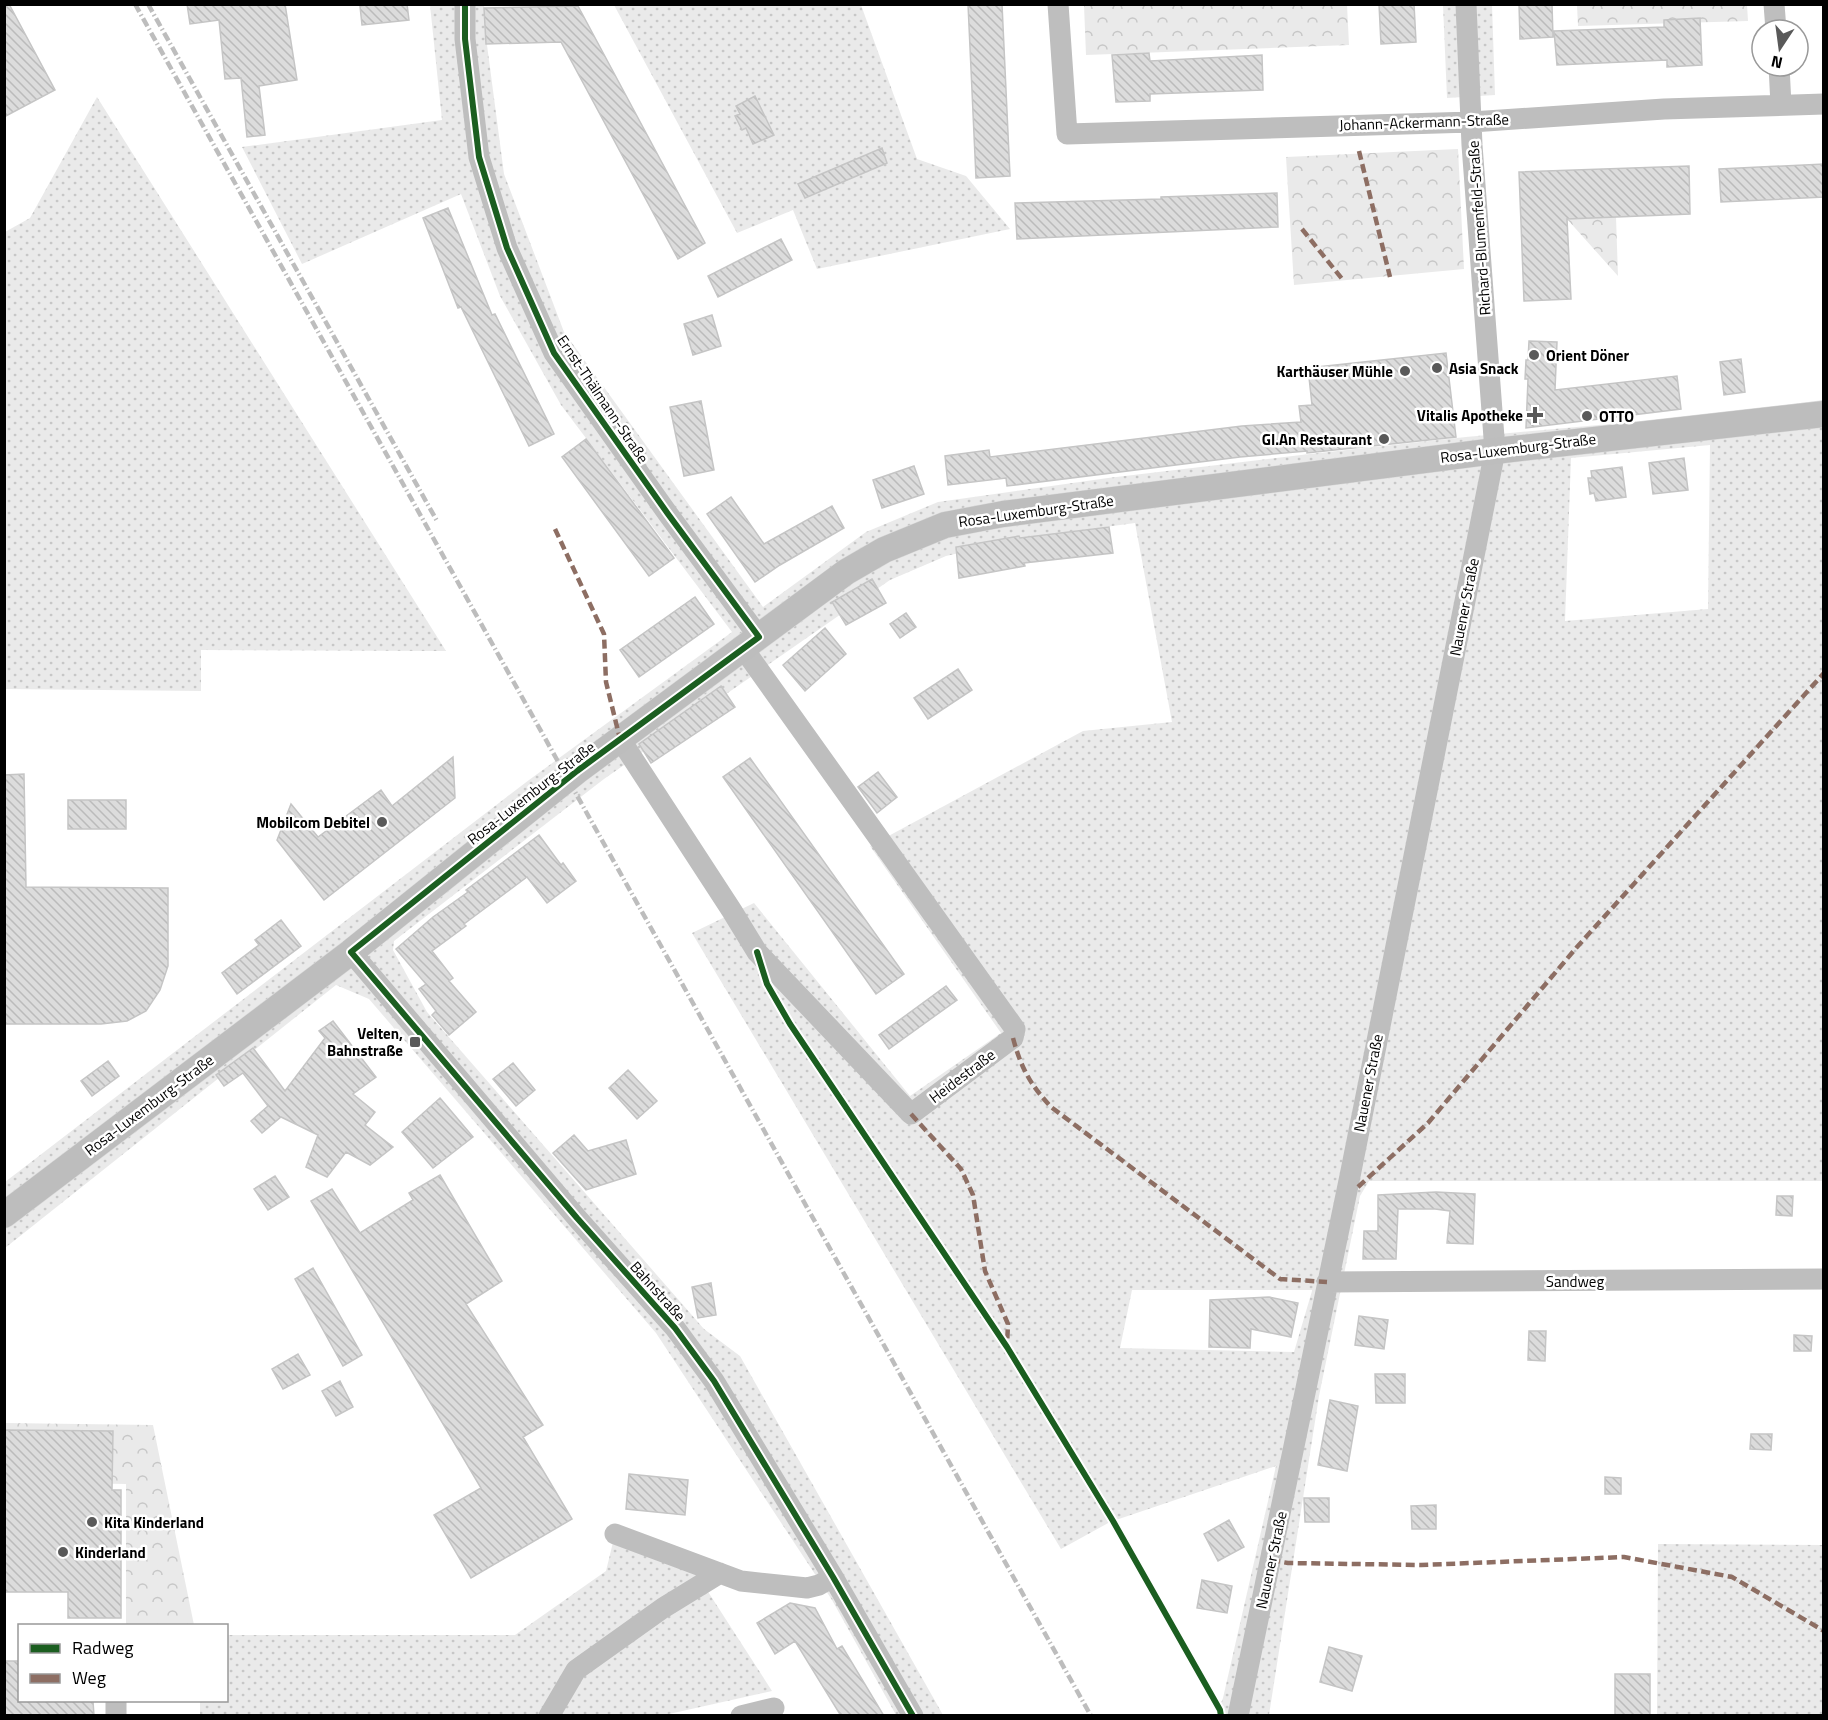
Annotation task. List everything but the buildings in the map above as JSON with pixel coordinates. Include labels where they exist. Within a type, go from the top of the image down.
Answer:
[{"type":"main road","name":"Rosa-Luxemburg-Straße","points":[[4,1215],[351,952],[620,739],[846,572],[884,550],[945,525],[1003,514],[1495,451],[1824,414]]},
{"type":"street","name":"Ernst-Thälmann-Straße","points":[[465,4],[465,39],[479,156],[507,248],[554,353],[668,514],[751,643]]},
{"type":"street","name":"Johann-Ackermann-Straße","points":[[1058,4],[1067,134],[1472,122],[1664,109],[1824,104]]},
{"type":"street","name":"Richard-Blumenfeld-Straße","points":[[1466,4],[1472,145],[1495,451]]},
{"type":"street","points":[[1780,78],[1781,105]]},
{"type":"street","name":"Nauener Straße","points":[[1238,1716],[1352,1164],[1495,451]]},
{"type":"street","name":"Heidestraße","points":[[620,739],[757,952],[911,1114],[1012,1038],[1015,1029],[751,643]]},
{"type":"street","name":"Bahnstraße","points":[[351,952],[576,1218],[675,1328],[714,1380],[833,1577],[913,1716]]},
{"type":"street","name":"Sandweg","points":[[1327,1282],[1824,1279]]},
{"type":"street","points":[[615,1534],[741,1581],[807,1588],[819,1585],[833,1577]]},
{"type":"street","points":[[549,1716],[576,1671],[663,1608],[720,1573]]},
{"type":"street","points":[[741,1716],[774,1708]]},
{"type":"green space","points":[[430,5],[484,5],[504,174],[564,332],[763,607],[866,532],[938,502],[1108,478],[1301,455],[1466,437],[1709,415],[1823,400],[1823,1181],[1369,1181],[1360,1196],[1319,1396],[1269,1715],[1216,1715],[1223,1698],[1276,1466],[1110,1522],[1061,1549],[692,933],[754,903],[910,1096],[1001,1033],[870,846],[1083,731],[1172,722],[1135,523],[1023,538],[946,556],[890,580],[604,779],[394,941],[393,950],[427,1012],[704,1329],[740,1356],[943,1715],[896,1715],[832,1600],[656,1333],[369,999],[336,985],[5,1248],[5,1182],[529,780],[732,632],[561,405],[500,296],[461,194],[302,264],[242,147],[442,120]],"holes":[[[1710,445],[1708,609],[1565,621],[1571,458]],[[1132,1290],[1312,1290],[1312,1291],[1294,1352],[1120,1348]]]},
{"type":"green space","points":[[614,5],[861,5],[917,159],[966,176],[1010,229],[817,269],[793,210],[737,233]]},
{"type":"green space","points":[[1084,5],[1347,5],[1349,45],[1086,55]]},
{"type":"green space","points":[[1443,5],[1492,5],[1495,95],[1447,98]]},
{"type":"green space","points":[[1577,5],[1747,5],[1748,21],[1578,26]]},
{"type":"green space","points":[[97,97],[446,651],[201,650],[201,691],[5,689],[5,232],[30,218]]},
{"type":"green space","points":[[1458,149],[1464,269],[1294,285],[1286,157]]},
{"type":"green space","points":[[1616,217],[1618,276],[1567,219]]},
{"type":"green space","points":[[5,1423],[153,1425],[194,1624],[126,1624],[126,1484],[5,1482]]},
{"type":"green space","points":[[615,1534],[720,1573],[703,1584],[772,1691],[660,1716],[200,1716],[200,1702],[228,1702],[228,1635],[515,1635],[606,1571]]},
{"type":"green space","points":[[1658,1544],[1823,1545],[1823,1715],[1657,1715]]},
{"type":"railway","points":[[135,4],[1091,1716]]},
{"type":"railway","points":[[148,4],[437,521]]},
{"type":"marked path","points":[[1359,151],[1390,277]]},
{"type":"marked path","points":[[1302,229],[1343,280]]},
{"type":"marked path","points":[[555,529],[604,634],[606,682],[620,739]]},
{"type":"marked path","points":[[1358,1187],[1428,1123],[1577,947],[1824,673]]},
{"type":"marked path","points":[[1013,1038],[1027,1075],[1051,1107],[1280,1279],[1327,1282]]},
{"type":"marked path","points":[[911,1114],[961,1169],[973,1195],[985,1271],[1008,1324],[1007,1345]]},
{"type":"marked path","points":[[1271,1560],[1288,1563],[1421,1565],[1624,1557],[1732,1577],[1824,1631]]},
{"type":"cycle path","points":[[465,4],[465,39],[479,157],[507,248],[554,353],[759,637],[577,771],[351,952],[577,1218],[675,1328],[714,1381],[833,1577],[913,1716]]},
{"type":"cycle path","points":[[757,952],[767,984],[790,1024],[1007,1347],[1113,1521],[1220,1710],[1221,1716]]},
{"type":"place","name":"Orient Döner","points":[[1534,355]]},
{"type":"place","name":"Asia Snack","points":[[1437,368]]},
{"type":"place","name":"Karthäuser Mühle","points":[[1405,371]]},
{"type":"place","name":"Vitalis Apotheke","points":[[1535,415]]},
{"type":"place","name":"OTTO","points":[[1587,416]]},
{"type":"place","name":"GI.An Restaurant","points":[[1384,439]]},
{"type":"place","name":"Mobilcom Debitel","points":[[382,822]]},
{"type":"place","name":"Velten, Bahnstraße","points":[[415,1042]]},
{"type":"place","name":"Kita Kinderland","points":[[92,1522]]},
{"type":"place","name":"Kinderland","points":[[63,1552]]}]
